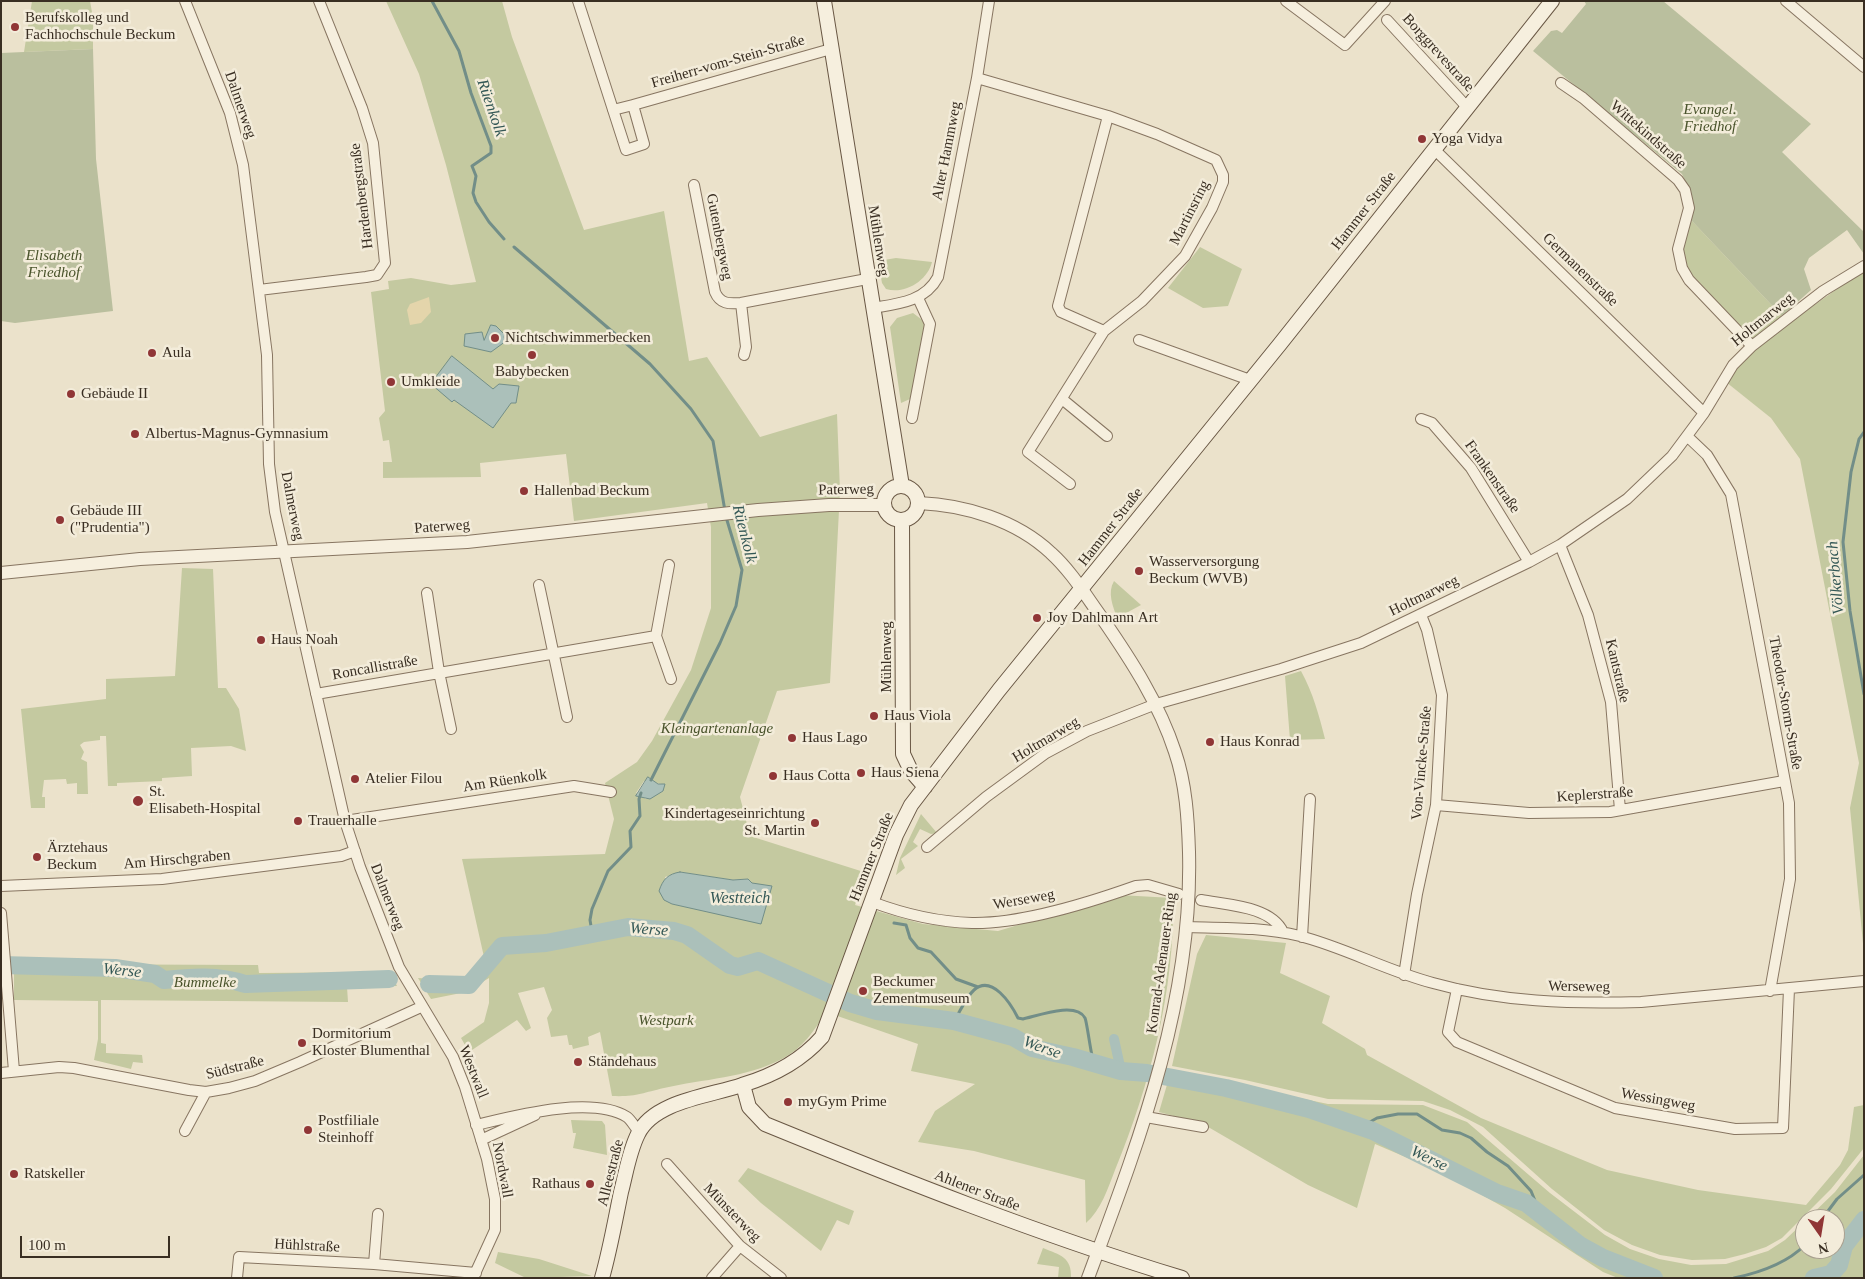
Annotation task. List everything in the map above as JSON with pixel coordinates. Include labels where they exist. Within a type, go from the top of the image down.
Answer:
[{"type":"main road","name":"Mühlenweg","points":[[824,1],[867,279],[902,486]]},
{"type":"main road","name":"Hammer Straße","points":[[743,1085],[780,1070],[814,1047],[822,1037],[834,1009],[896,835],[911,805],[999,690],[1082,590],[1552,1]]},
{"type":"main road","points":[[896,486],[912,489],[919,503],[913,516],[902,521],[888,515],[884,505],[886,494],[896,486]]},
{"type":"main road","name":"Mühlenweg","points":[[902,521],[903,754],[911,771],[925,787]]},
{"type":"main road","name":"Ahlener Straße","points":[[743,1085],[748,1107],[765,1124],[944,1196],[1097,1252],[1182,1278]]},
{"type":"main road","name":"Alleestraße","points":[[602,1278],[628,1165],[639,1132],[658,1112],[671,1105],[743,1085]]},
{"type":"street","name":"Dalmerweg","points":[[185,1],[230,113],[238,143],[268,369],[270,477],[275,512],[286,553],[345,821],[394,955],[421,1007]]},
{"type":"street","name":"Hardenbergstraße","points":[[259,290],[366,278],[377,275],[385,263],[373,143],[362,108],[319,1]]},
{"type":"street","points":[[578,1],[626,150],[644,144],[633,105]]},
{"type":"street","name":"Alter Hammweg","points":[[918,298],[928,292],[938,277],[977,78],[989,1]]},
{"type":"street","points":[[1286,1],[1345,45],[1385,1]]},
{"type":"street","points":[[1786,1],[1864,67]]},
{"type":"street","name":"Borggrevestraße","points":[[1387,20],[1467,107]]},
{"type":"street","name":"Freiherr-vom-Stein-Straße","points":[[613,110],[831,49]]},
{"type":"street","name":"Martinsring","points":[[977,78],[1108,116],[1157,134],[1216,160],[1220,166],[1223,182],[1200,233],[1175,269],[1142,301],[1104,332],[1028,452],[1070,484]]},
{"type":"street","name":"Wittekindstraße","points":[[1561,83],[1583,98],[1678,180],[1689,199],[1689,208],[1678,249],[1682,268],[1689,280],[1752,346]]},
{"type":"street","points":[[1104,332],[1061,312],[1058,306],[1108,116]]},
{"type":"street","name":"Germanenstraße","points":[[1434,149],[1704,413]]},
{"type":"street","name":"Gutenbergweg","points":[[694,185],[715,292],[723,302],[730,304],[741,303],[867,279]]},
{"type":"street","name":"Holtmarweg","points":[[928,847],[986,797],[1046,754],[1087,731],[1156,704],[1281,669],[1361,643],[1529,562],[1560,545],[1627,499],[1672,456],[1704,413],[1733,365],[1752,346],[1823,291],[1864,266]]},
{"type":"street","points":[[872,308],[918,298],[930,324],[912,418]]},
{"type":"street","points":[[741,303],[746,347],[744,356]]},
{"type":"street","points":[[1138,340],[1250,380]]},
{"type":"street","points":[[1062,399],[1107,436]]},
{"type":"street","name":"Frankenstraße","points":[[1421,420],[1432,423],[1471,468],[1529,562]]},
{"type":"street","name":"Theodor-Storm-Straße","points":[[1687,436],[1707,455],[1731,494],[1789,803],[1790,879],[1770,991]]},
{"type":"street","name":"Konrad-Adenauer-Ring","points":[[919,503],[967,509],[984,514],[1015,529],[1050,552],[1082,590],[1125,652],[1156,704],[1176,753],[1188,811],[1190,895],[1186,927],[1164,1054],[1151,1101],[1088,1278]]},
{"type":"street","name":"Paterweg","points":[[1,572],[140,559],[286,553],[468,542],[745,512],[829,505],[884,505]]},
{"type":"street","name":"Kantstraße","points":[[1560,545],[1588,615],[1611,702],[1620,810]]},
{"type":"street","points":[[669,565],[656,636],[671,679]]},
{"type":"street","points":[[540,585],[552,654],[567,717]]},
{"type":"street","name":"Roncallistraße","points":[[427,593],[439,672],[451,729]]},
{"type":"street","name":"Von-Vincke-Straße","points":[[1404,975],[1417,894],[1436,805],[1442,694],[1427,630],[1421,615]]},
{"type":"street","name":"Roncallistraße","points":[[316,694],[656,636]]},
{"type":"street","name":"Keplerstraße","points":[[1436,805],[1529,813],[1620,810],[1784,781]]},
{"type":"street","name":"Am Rüenkolk","points":[[345,821],[574,786],[611,792]]},
{"type":"street","points":[[1302,936],[1310,799]]},
{"type":"street","name":"Am Hirschgraben","points":[[1,886],[162,879],[341,856],[355,851]]},
{"type":"street","name":"Werseweg","points":[[872,902],[897,911],[924,917],[973,923],[1054,911],[1136,886],[1148,886],[1179,894]]},
{"type":"street","points":[[1201,900],[1266,915],[1276,921],[1283,932]]},
{"type":"street","points":[[1,913],[14,1071]]},
{"type":"street","name":"Werseweg","points":[[1186,927],[1283,932],[1302,936],[1404,975],[1457,989],[1531,1000],[1604,1003],[1864,982]]},
{"type":"street","name":"Wessingweg","points":[[1457,989],[1448,1032],[1457,1042],[1615,1108],[1735,1129],[1783,1128],[1789,989]]},
{"type":"street","name":"Südstraße","points":[[1,1073],[59,1067],[74,1068],[206,1092],[256,1081],[421,1007]]},
{"type":"street","name":"Westwall","points":[[421,1007],[453,1056],[476,1125]]},
{"type":"street","points":[[185,1131],[206,1092]]},
{"type":"street","points":[[476,1125],[546,1110],[598,1108],[627,1117],[639,1132]]},
{"type":"street","points":[[481,1140],[546,1110]]},
{"type":"street","points":[[1146,1117],[1203,1128]]},
{"type":"street","name":"Nordwall","points":[[474,1275],[495,1230],[495,1199],[476,1125]]},
{"type":"street","name":"Münsterweg","points":[[667,1164],[740,1246],[781,1278]]},
{"type":"street","points":[[374,1264],[378,1214]]},
{"type":"street","points":[[712,1278],[740,1246]]},
{"type":"street","name":"Hühlstraße","points":[[237,1278],[239,1257],[374,1264],[474,1275]]},
{"type":"green space","points":[[32,1],[90,1],[93,18],[93,49],[24,52]]},
{"type":"green space","points":[[386,1],[502,1],[512,37],[584,230],[664,211],[689,361],[707,357],[760,437],[837,414],[840,491],[830,683],[777,691],[740,797],[750,836],[867,873],[855,905],[923,924],[998,931],[1119,895],[1173,898],[1173,933],[1170,967],[1158,1037],[1149,1071],[1128,1138],[1107,1191],[1096,1212],[1086,1223],[1085,1180],[974,1151],[918,1142],[935,1111],[975,1084],[911,1071],[918,1044],[826,1012],[796,1050],[768,1065],[739,1074],[639,1094],[612,1096],[600,1032],[588,1037],[589,1045],[573,1049],[572,1045],[569,1045],[567,1035],[551,1037],[547,1018],[552,1010],[544,987],[518,993],[531,1028],[526,1031],[517,1020],[469,1052],[461,1038],[484,1022],[489,1003],[489,978],[466,992],[431,999],[418,978],[468,981],[474,977],[484,957],[462,859],[605,854],[614,819],[605,783],[637,762],[652,741],[691,670],[711,608],[711,527],[707,503],[574,521],[566,454],[480,463],[481,477],[383,478],[383,462],[392,462],[389,440],[383,441],[379,418],[385,411],[371,292],[389,289],[388,281],[411,278],[451,285],[476,282],[446,165],[419,74]],"holes":[[[644,781],[662,784],[663,791],[646,799],[636,793]],[[680,872],[733,880],[748,879],[752,883],[721,914],[672,904],[665,877]]]},
{"type":"green space","name":"Evangel. Friedhof","points":[[1584,1],[1663,1],[1811,124],[1782,152],[1864,232],[1864,254],[1847,230],[1809,258],[1804,269],[1811,290],[1782,316],[1691,220],[1691,194],[1682,174],[1533,51],[1551,31],[1557,30],[1562,33],[1586,4]]},
{"type":"green space","name":"Elisabeth Friedhof","points":[[93,49],[96,159],[113,311],[15,323],[1,321],[1,53]]},
{"type":"green space","points":[[1691,220],[1782,316],[1752,339],[1684,266],[1682,255]]},
{"type":"green space","points":[[1200,247],[1242,269],[1228,306],[1203,308],[1168,288]]},
{"type":"green space","points":[[896,258],[932,262],[926,275],[915,284],[901,290],[886,289],[882,283],[878,261]]},
{"type":"green space","points":[[1861,272],[1864,274],[1864,954],[1850,808],[1859,763],[1800,459],[1771,418],[1726,382],[1755,347]]},
{"type":"green space","points":[[913,313],[925,322],[912,394],[910,399],[901,403],[890,327],[897,318]]},
{"type":"green space","points":[[182,568],[213,569],[218,688],[226,688],[239,709],[246,751],[231,746],[191,748],[192,776],[162,778],[162,781],[117,783],[117,786],[108,786],[106,736],[100,736],[100,740],[84,742],[80,745],[84,752],[81,759],[87,762],[88,794],[77,794],[77,783],[67,784],[66,779],[44,780],[42,797],[45,797],[45,808],[31,808],[21,709],[106,699],[106,679],[175,676]]},
{"type":"green space","points":[[1114,581],[1141,605],[1117,618],[1111,595]]},
{"type":"green space","points":[[1301,671],[1315,704],[1325,739],[1290,740],[1285,676]]},
{"type":"green space","points":[[921,814],[937,833],[931,834],[920,829],[913,842],[918,846],[901,859],[905,868],[896,875],[900,858]]},
{"type":"green space","points":[[1206,935],[1286,943],[1280,973],[1330,996],[1322,1023],[1365,1049],[1367,1055],[1481,1118],[1607,1170],[1698,1190],[1806,1205],[1840,1165],[1848,1150],[1854,1107],[1864,1105],[1864,1148],[1831,1189],[1811,1209],[1795,1209],[1795,1225],[1782,1238],[1766,1247],[1725,1259],[1692,1260],[1660,1255],[1632,1245],[1604,1230],[1552,1189],[1483,1127],[1450,1110],[1423,1101],[1328,1099],[1172,1066],[1197,954]]},
{"type":"green space","name":"Bummelke","points":[[14,964],[258,965],[259,973],[390,972],[397,986],[347,987],[348,1002],[101,1000],[101,1043],[106,1044],[106,1053],[142,1055],[143,1063],[133,1062],[131,1069],[94,1060],[98,1039],[98,1001],[14,1000]]},
{"type":"green space","points":[[1171,1071],[1328,1104],[1423,1105],[1467,1122],[1550,1193],[1605,1235],[1630,1249],[1659,1259],[1691,1265],[1726,1264],[1768,1251],[1785,1240],[1795,1230],[1795,1259],[1845,1259],[1845,1209],[1817,1209],[1835,1192],[1864,1155],[1864,1278],[1618,1278],[1603,1272],[1505,1208],[1445,1174],[1375,1144],[1357,1208],[1308,1185],[1203,1124],[1159,1112]]},
{"type":"green space","points":[[571,1120],[602,1121],[605,1125],[607,1155],[573,1148],[576,1133],[573,1133]]},
{"type":"green space","points":[[748,1168],[854,1211],[849,1225],[837,1220],[821,1251],[761,1203],[738,1181]]},
{"type":"green space","points":[[1043,1248],[1060,1255],[1067,1261],[1071,1271],[1071,1278],[1058,1278],[1059,1267],[1037,1264]]},
{"type":"green space","points":[[498,1252],[539,1259],[592,1276],[526,1278],[495,1263]]},
{"type":"sand","points":[[429,297],[431,312],[421,323],[410,325],[407,310],[410,304]]},
{"type":"water","name":"Nichtschwimmerbecken","points":[[491,325],[496,326],[505,335],[506,341],[491,352],[464,346],[465,334],[482,332],[484,340]]},
{"type":"water","points":[[452,356],[493,389],[499,384],[519,386],[516,403],[511,403],[493,428],[454,400],[452,402],[431,384]]},
{"type":"water","points":[[648,777],[658,784],[665,784],[663,791],[650,799],[636,796]]},
{"type":"water","name":"Westteich","points":[[680,872],[733,880],[748,879],[752,883],[772,886],[761,924],[672,904],[664,900],[659,891],[662,883],[672,874]]},
{"type":"waterway","name":"Rüenkolk","points":[[432,1],[459,51],[471,93],[491,146],[491,153],[472,166],[476,176],[473,193],[476,202],[489,222],[504,239]]},
{"type":"waterway","name":"Rüenkolk","points":[[514,247],[650,364],[691,409],[713,441],[725,511]]},
{"type":"waterway","name":"Völkerbach","points":[[1864,432],[1859,439],[1851,472],[1843,542],[1850,611],[1864,694]]},
{"type":"waterway","name":"Rüenkolk","points":[[651,780],[720,643],[736,606],[742,570],[726,517]]},
{"type":"waterway","name":"Rüenkolk","points":[[592,932],[590,920],[592,909],[608,871],[631,847],[630,831],[640,816],[639,799],[641,793]]},
{"type":"waterway","points":[[894,923],[906,925],[910,938],[918,948],[931,952],[956,979],[978,987]]},
{"type":"waterway","name":"Werse","points":[[429,984],[469,985],[502,946],[546,943],[628,927],[674,931],[687,935],[730,965],[738,967],[758,961],[850,1003],[877,1011],[954,1021],[1013,1037],[1032,1048],[1073,1057],[1121,1071],[1147,1073],[1226,1088],[1309,1109],[1373,1131],[1497,1193],[1526,1203],[1581,1246],[1603,1258],[1654,1278]]},
{"type":"waterway","name":"Werse","points":[[1,965],[115,968],[155,974],[164,980],[215,978],[245,984],[389,979]]},
{"type":"waterway","points":[[954,1021],[968,997],[981,986],[994,988],[1000,993],[1011,1005],[1018,1018],[1023,1019],[1065,1010],[1080,1013],[1085,1018],[1094,1064]]},
{"type":"waterway","points":[[1114,1039],[1121,1071]]},
{"type":"waterway","points":[[1361,1127],[1377,1118],[1398,1114],[1417,1114],[1442,1130],[1460,1133],[1471,1138],[1487,1152],[1508,1166],[1531,1191],[1540,1213]]},
{"type":"waterway","points":[[1830,1209],[1837,1199],[1864,1175]]},
{"type":"waterway","name":"Werse","points":[[1814,1278],[1831,1274],[1839,1265],[1844,1246],[1864,1220]]},
{"type":"waterway","points":[[1734,1278],[1772,1266],[1795,1253]]},
{"type":"waterway","name":"Werse","points":[[1831,1274],[1834,1278]]},
{"type":"place","name":"Berufskolleg und Fachhochschule Beckum","points":[[15,27]]},
{"type":"place","name":"Yoga Vidya","points":[[1422,139]]},
{"type":"place","name":"Nichtschwimmerbecken","points":[[495,338]]},
{"type":"place","name":"Aula","points":[[152,353]]},
{"type":"place","name":"Babybecken","points":[[532,355]]},
{"type":"place","name":"Umkleide","points":[[391,382]]},
{"type":"place","name":"Gebäude II","points":[[71,394]]},
{"type":"place","name":"Albertus-Magnus-Gymnasium","points":[[135,434]]},
{"type":"place","name":"Hallenbad Beckum","points":[[524,491]]},
{"type":"place","name":"Gebäude III (\"Prudentia\")","points":[[60,520]]},
{"type":"place","name":"Wasserversorgung Beckum (WVB)","points":[[1139,571]]},
{"type":"place","name":"Joy Dahlmann Art","points":[[1037,618]]},
{"type":"place","name":"Haus Noah","points":[[261,640]]},
{"type":"place","name":"Haus Viola","points":[[874,716]]},
{"type":"place","name":"Haus Lago","points":[[792,738]]},
{"type":"place","name":"Haus Konrad","points":[[1210,742]]},
{"type":"place","name":"Haus Siena","points":[[861,773]]},
{"type":"place","name":"Haus Cotta","points":[[773,776]]},
{"type":"place","name":"Atelier Filou","points":[[355,779]]},
{"type":"place","name":"St. Elisabeth-Hospital","points":[[138,801]]},
{"type":"place","name":"Trauerhalle","points":[[298,821]]},
{"type":"place","name":"Kindertageseinrichtung St. Martin","points":[[815,823]]},
{"type":"place","name":"Ärztehaus Beckum","points":[[37,857]]},
{"type":"place","name":"Beckumer Zementmuseum","points":[[863,991]]},
{"type":"place","name":"Dormitorium Kloster Blumenthal","points":[[302,1043]]},
{"type":"place","name":"Ständehaus","points":[[578,1062]]},
{"type":"place","name":"myGym Prime","points":[[788,1102]]},
{"type":"place","name":"Postfiliale Steinhoff","points":[[308,1130]]},
{"type":"place","name":"Ratskeller","points":[[14,1174]]},
{"type":"place","name":"Rathaus","points":[[590,1184]]},
{"type":"park label","name":"Kleingartenanlage","points":[[717,729]]},
{"type":"park label","name":"Westpark","points":[[666,1021]]}]
